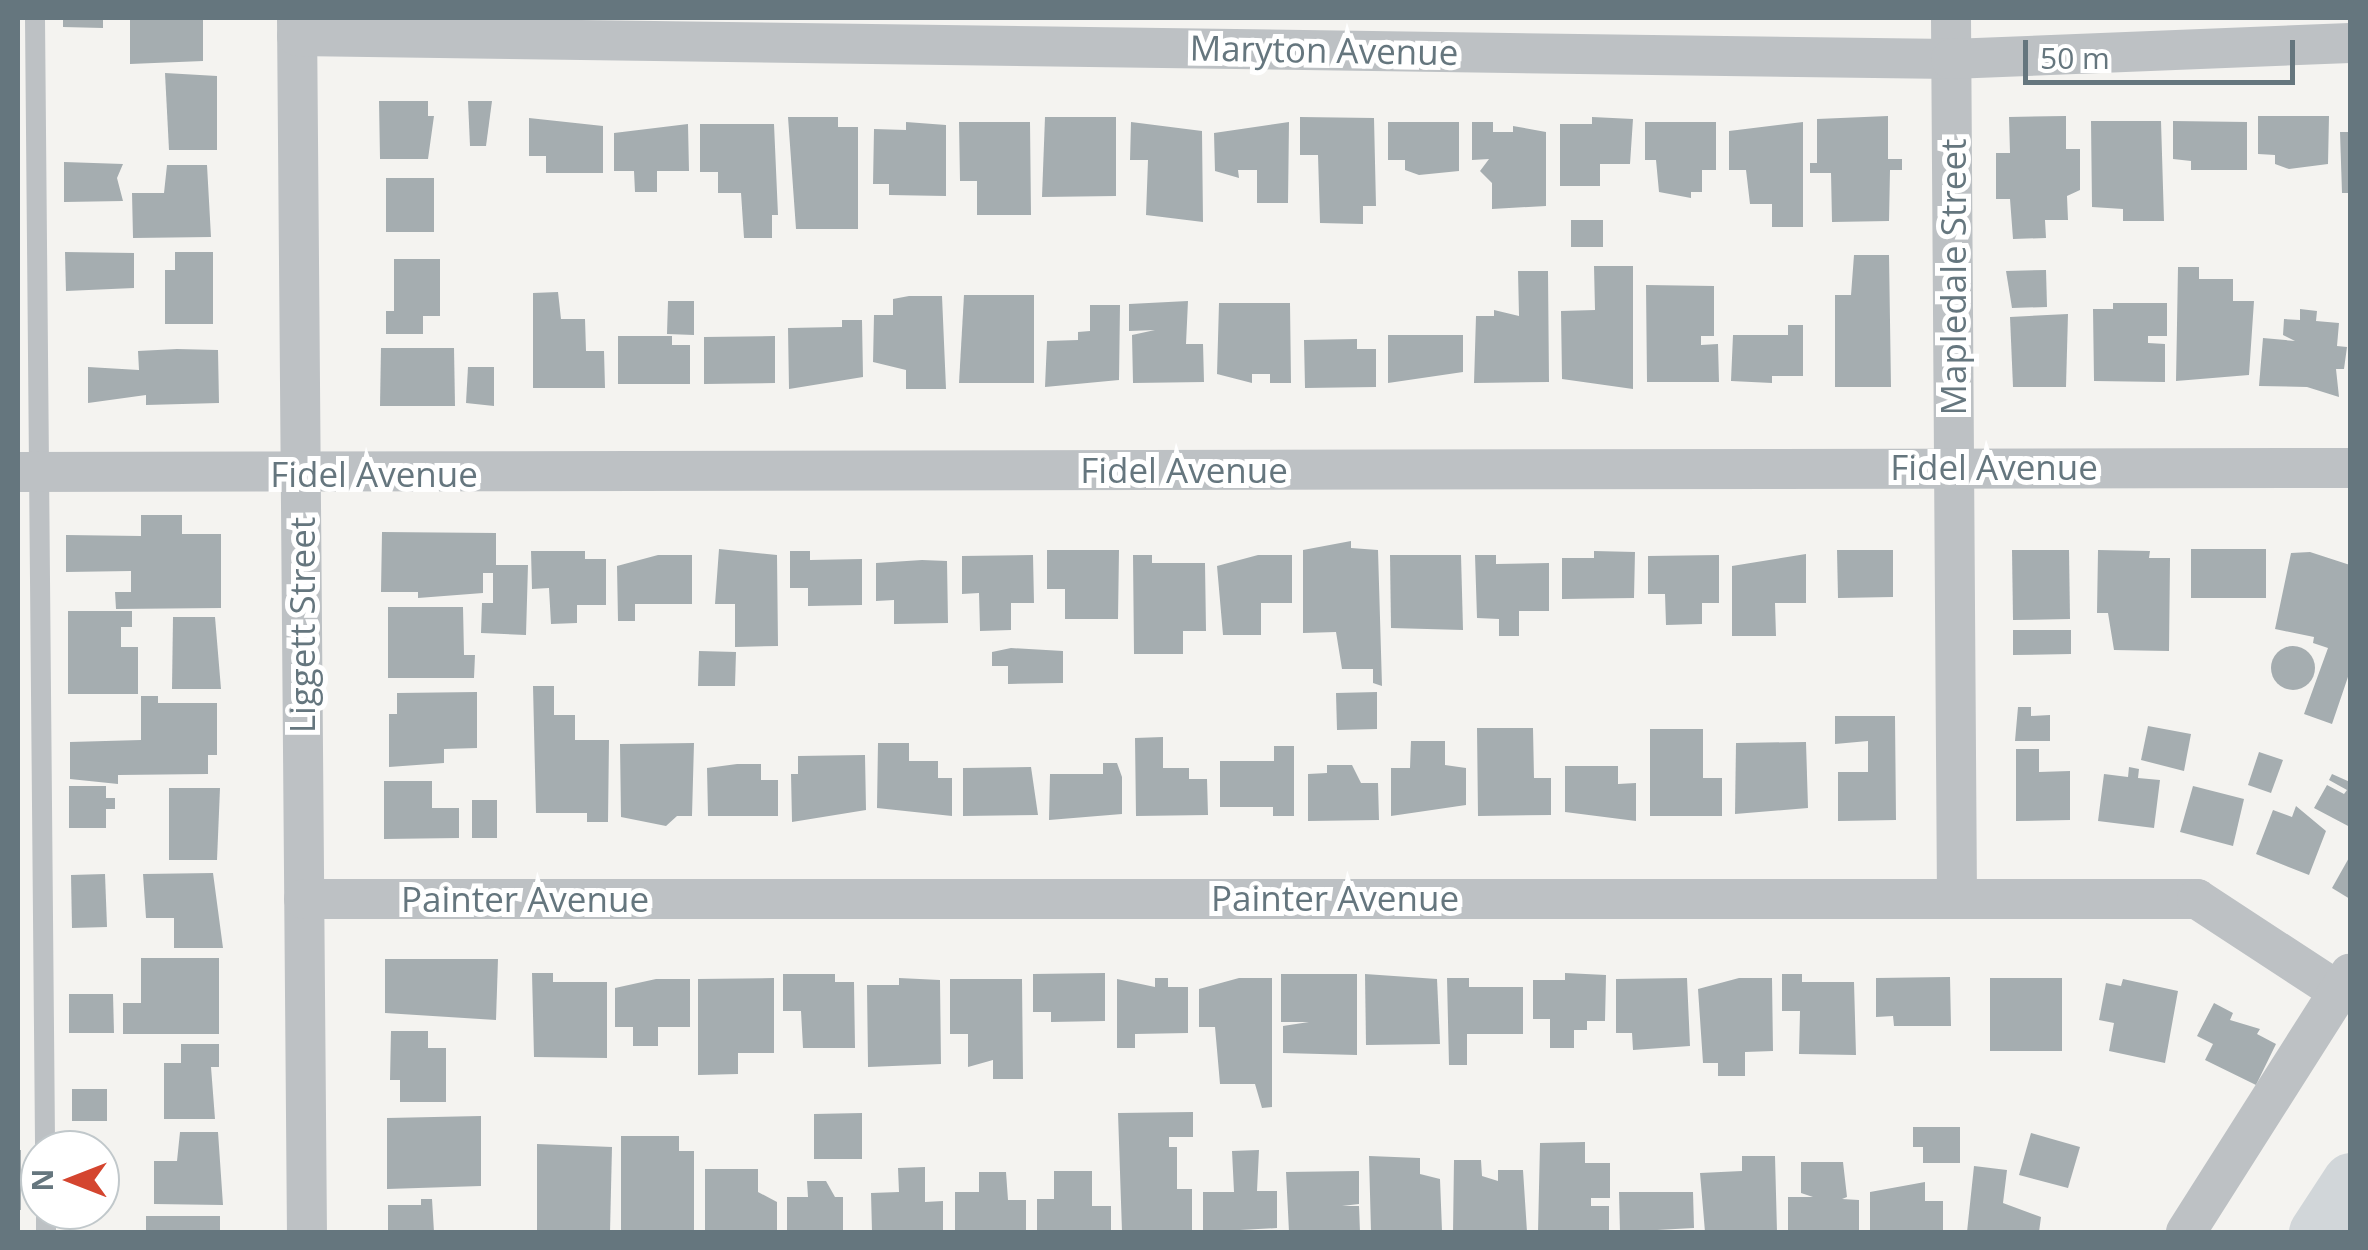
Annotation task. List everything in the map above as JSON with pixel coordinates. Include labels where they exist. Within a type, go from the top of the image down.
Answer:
[{"type":"highway","points":[[2316,1232],[2350,1180]]},
{"type":"street","name":"Mapledale Street","points":[[1951,18],[1958,897]]},
{"type":"street","name":"Maryton Avenue","points":[[297,26],[1951,59],[2350,43]]},
{"type":"street","name":"Liggett Street","points":[[297,26],[307,1232]]},
{"type":"street","name":"Fidel Avenue","points":[[28,472],[300,475],[1954,466],[2350,468]]},
{"type":"street","name":"Painter Avenue","points":[[304,899],[2198,899],[2345,983]]},
{"type":"street","points":[[2186,1232],[2345,983]]},
{"type":"lane","points":[[35,18],[28,472],[45,1130]]},
{"type":"building","points":[[63,18],[103,18],[103,28],[63,27]]},
{"type":"building","points":[[130,18],[203,18],[203,61],[130,64]]},
{"type":"building","points":[[165,73],[217,76],[217,150],[169,150]]},
{"type":"building","points":[[379,101],[428,101],[428,116],[434,116],[428,159],[380,159]]},
{"type":"building","points":[[468,101],[492,101],[486,146],[470,146]]},
{"type":"building","points":[[1888,116],[1888,159],[1902,159],[1902,170],[1890,170],[1889,221],[1832,222],[1831,173],[1810,173],[1810,163],[1817,163],[1817,119]]},
{"type":"building","points":[[2066,116],[2066,149],[2080,149],[2080,190],[2067,196],[2068,220],[2045,220],[2046,238],[2013,239],[2010,199],[1996,199],[1996,153],[2010,153],[2009,117]]},
{"type":"building","points":[[2258,116],[2329,116],[2328,164],[2289,169],[2275,164],[2275,155],[2258,154]]},
{"type":"building","points":[[788,117],[838,117],[838,127],[858,127],[858,229],[796,229]]},
{"type":"building","points":[[1045,117],[1116,117],[1116,196],[1042,197]]},
{"type":"building","points":[[1300,117],[1374,118],[1376,206],[1363,206],[1363,224],[1320,223],[1318,155],[1300,155]]},
{"type":"building","points":[[1592,117],[1633,119],[1630,164],[1600,164],[1600,186],[1560,186],[1560,124],[1592,124]]},
{"type":"building","points":[[529,118],[603,126],[603,173],[546,173],[546,156],[529,156]]},
{"type":"building","points":[[2091,121],[2161,121],[2164,221],[2123,221],[2123,209],[2092,207]]},
{"type":"building","points":[[2173,121],[2247,122],[2247,170],[2191,170],[2191,161],[2173,159]]},
{"type":"building","points":[[906,122],[946,125],[946,196],[889,195],[889,184],[873,184],[874,129],[906,130]]},
{"type":"building","points":[[959,122],[1030,122],[1031,215],[977,215],[977,181],[960,181]]},
{"type":"building","points":[[1131,122],[1202,131],[1203,222],[1146,215],[1148,160],[1130,160]]},
{"type":"building","points":[[1289,122],[1288,203],[1257,203],[1257,170],[1238,170],[1239,178],[1215,171],[1214,133]]},
{"type":"building","points":[[1388,122],[1459,122],[1459,171],[1419,175],[1405,170],[1405,160],[1388,160]]},
{"type":"building","points":[[1472,122],[1493,122],[1493,132],[1513,132],[1513,126],[1546,132],[1546,206],[1492,209],[1492,183],[1480,171],[1489,159],[1472,160]]},
{"type":"building","points":[[1645,122],[1716,122],[1716,170],[1702,170],[1702,192],[1691,192],[1691,198],[1659,192],[1656,160],[1645,160]]},
{"type":"building","points":[[1803,122],[1803,227],[1772,227],[1772,204],[1750,204],[1746,170],[1729,170],[1729,131]]},
{"type":"building","points":[[688,124],[689,171],[657,171],[657,192],[635,192],[634,171],[614,171],[614,133]]},
{"type":"building","points":[[700,124],[774,124],[778,215],[772,215],[772,238],[744,238],[741,193],[718,193],[718,172],[700,172]]},
{"type":"building","points":[[2340,132],[2350,132],[2350,193],[2342,193]]},
{"type":"building","points":[[64,162],[123,164],[117,178],[123,201],[64,202]]},
{"type":"building","points":[[167,165],[207,165],[211,237],[133,238],[132,193],[164,193]]},
{"type":"building","points":[[386,178],[434,178],[434,232],[386,232]]},
{"type":"building","points":[[1571,220],[1603,220],[1603,247],[1571,247]]},
{"type":"building","points":[[65,252],[134,253],[134,288],[66,291]]},
{"type":"building","points":[[175,252],[213,252],[213,324],[165,324],[165,270],[175,270]]},
{"type":"building","points":[[1854,255],[1889,255],[1891,387],[1835,387],[1835,295],[1851,295]]},
{"type":"building","points":[[394,259],[440,259],[440,316],[423,316],[423,334],[386,334],[386,311],[394,311]]},
{"type":"building","points":[[1594,266],[1633,266],[1633,389],[1562,379],[1561,311],[1595,310]]},
{"type":"building","points":[[2178,267],[2199,267],[2199,279],[2233,279],[2233,301],[2254,301],[2249,375],[2176,381]]},
{"type":"building","points":[[2046,270],[2047,307],[2012,308],[2006,271]]},
{"type":"building","points":[[1518,271],[1548,271],[1549,382],[1474,383],[1476,316],[1494,316],[1494,310],[1519,316]]},
{"type":"building","points":[[1646,285],[1714,286],[1714,336],[1701,336],[1701,345],[1718,344],[1719,382],[1647,382]]},
{"type":"building","points":[[558,292],[561,319],[585,319],[586,351],[604,351],[605,388],[533,388],[533,293]]},
{"type":"building","points":[[964,295],[1034,295],[1034,383],[959,383]]},
{"type":"building","points":[[942,296],[946,389],[906,389],[906,370],[873,362],[874,315],[893,315],[893,299]]},
{"type":"building","points":[[668,301],[694,301],[694,335],[667,334]]},
{"type":"building","points":[[1188,301],[1186,344],[1203,344],[1204,382],[1133,383],[1132,335],[1155,330],[1129,331],[1129,304]]},
{"type":"building","points":[[1219,303],[1290,303],[1291,383],[1270,383],[1270,374],[1252,374],[1252,383],[1217,374]]},
{"type":"building","points":[[2113,303],[2167,303],[2167,336],[2148,336],[2148,343],[2165,344],[2165,382],[2094,381],[2093,309],[2113,309]]},
{"type":"building","points":[[1090,305],[1120,305],[1119,380],[1045,387],[1047,341],[1078,340],[1078,332],[1090,331]]},
{"type":"building","points":[[2300,309],[2317,311],[2316,321],[2339,323],[2337,346],[2347,347],[2344,369],[2336,369],[2339,397],[2307,387],[2259,386],[2263,338],[2295,341],[2283,335],[2284,319],[2300,320]]},
{"type":"building","points":[[2068,314],[2066,387],[2013,387],[2010,317]]},
{"type":"building","points":[[842,320],[862,320],[863,377],[789,389],[788,328],[842,327]]},
{"type":"building","points":[[1788,325],[1803,325],[1803,376],[1772,376],[1772,383],[1731,381],[1733,335],[1788,335]]},
{"type":"building","points":[[1388,335],[1463,335],[1463,372],[1388,383]]},
{"type":"building","points":[[618,336],[672,336],[672,345],[690,345],[690,384],[618,384]]},
{"type":"building","points":[[775,336],[775,383],[704,384],[704,337]]},
{"type":"building","points":[[1357,339],[1357,349],[1376,349],[1376,387],[1305,388],[1304,340]]},
{"type":"building","points":[[381,348],[454,348],[455,406],[380,406]]},
{"type":"building","points":[[218,350],[219,403],[146,405],[146,395],[88,403],[88,367],[139,370],[138,351]]},
{"type":"building","points":[[468,367],[494,367],[494,406],[466,403]]},
{"type":"building","points":[[141,515],[182,515],[182,534],[221,534],[221,608],[116,609],[115,592],[131,592],[131,571],[66,572],[66,535],[141,536]]},
{"type":"building","points":[[382,532],[496,533],[496,565],[528,565],[526,635],[481,633],[482,603],[493,603],[493,573],[483,573],[483,593],[418,598],[418,592],[381,592]]},
{"type":"building","points":[[1351,541],[1351,548],[1378,550],[1382,686],[1373,683],[1373,669],[1342,669],[1336,632],[1303,633],[1303,550]]},
{"type":"building","points":[[719,549],[777,555],[778,646],[735,647],[735,604],[715,604]]},
{"type":"building","points":[[2191,549],[2266,549],[2266,598],[2191,598]]},
{"type":"building","points":[[1047,550],[1119,550],[1118,619],[1065,619],[1065,589],[1047,589]]},
{"type":"building","points":[[1837,550],[1893,550],[1893,597],[1838,598]]},
{"type":"building","points":[[2012,550],[2069,550],[2070,619],[2013,620]]},
{"type":"building","points":[[2098,550],[2150,551],[2149,558],[2170,558],[2169,651],[2114,650],[2108,613],[2097,613]]},
{"type":"building","points":[[531,551],[585,551],[585,559],[606,559],[606,605],[577,605],[577,623],[551,624],[549,588],[532,589]]},
{"type":"building","points":[[790,551],[810,551],[810,560],[862,559],[862,605],[808,606],[808,588],[790,588]]},
{"type":"building","points":[[1594,551],[1635,552],[1634,598],[1562,599],[1562,558],[1594,558]]},
{"type":"building","points":[[2310,552],[2350,565],[2350,671],[2332,724],[2304,714],[2328,648],[2313,643],[2314,637],[2275,629],[2291,553]]},
{"type":"building","points":[[1806,554],[1806,603],[1775,603],[1776,636],[1732,636],[1732,566]]},
{"type":"building","points":[[658,555],[692,555],[692,604],[635,604],[635,621],[618,621],[617,566]]},
{"type":"building","points":[[1033,555],[1034,603],[1011,603],[1011,630],[980,631],[979,593],[962,594],[962,556]]},
{"type":"building","points":[[1133,555],[1152,555],[1152,563],[1205,563],[1206,631],[1183,631],[1183,654],[1134,654]]},
{"type":"building","points":[[1258,555],[1292,555],[1292,603],[1261,603],[1261,635],[1223,635],[1217,566]]},
{"type":"building","points":[[1390,555],[1461,555],[1463,630],[1391,628]]},
{"type":"building","points":[[1475,555],[1496,555],[1496,564],[1549,563],[1549,611],[1519,611],[1519,636],[1499,636],[1499,619],[1477,618]]},
{"type":"building","points":[[1719,555],[1719,603],[1702,603],[1702,624],[1666,625],[1665,594],[1648,594],[1648,556]]},
{"type":"building","points":[[947,561],[948,623],[894,624],[894,600],[876,601],[876,563]]},
{"type":"building","points":[[388,607],[463,607],[464,655],[475,655],[474,678],[388,678]]},
{"type":"building","points":[[68,611],[132,611],[132,627],[121,627],[121,647],[138,647],[138,694],[68,694]]},
{"type":"building","points":[[173,617],[215,617],[221,689],[172,689]]},
{"type":"building","points":[[2013,630],[2071,630],[2071,654],[2013,655]]},
{"type":"building","points":[[2293,646],[2309,652],[2315,668],[2309,684],[2293,690],[2277,684],[2271,668],[2277,652]]},
{"type":"building","points":[[1011,648],[1063,651],[1063,683],[1008,684],[1008,666],[992,666],[992,652]]},
{"type":"building","points":[[699,651],[736,652],[735,686],[698,686]]},
{"type":"building","points":[[533,686],[554,686],[554,715],[575,715],[575,740],[609,740],[608,822],[587,822],[587,813],[536,813]]},
{"type":"building","points":[[477,692],[477,748],[444,749],[444,763],[389,767],[389,714],[397,714],[397,693]]},
{"type":"building","points":[[1377,692],[1377,729],[1337,730],[1336,693]]},
{"type":"building","points":[[141,696],[158,696],[158,703],[217,703],[217,755],[208,755],[208,774],[118,775],[118,784],[70,779],[70,742],[141,740]]},
{"type":"building","points":[[2018,707],[2031,707],[2031,716],[2050,715],[2050,741],[2015,741]]},
{"type":"building","points":[[1835,716],[1895,716],[1896,820],[1838,821],[1838,772],[1868,772],[1868,741],[1835,744]]},
{"type":"building","points":[[2148,726],[2191,734],[2184,771],[2141,760]]},
{"type":"building","points":[[1477,728],[1533,728],[1534,778],[1551,778],[1551,815],[1478,816]]},
{"type":"building","points":[[1650,729],[1703,729],[1703,778],[1722,778],[1722,816],[1650,816]]},
{"type":"building","points":[[1163,737],[1163,768],[1189,768],[1189,779],[1207,779],[1208,815],[1136,816],[1135,738]]},
{"type":"building","points":[[1411,741],[1445,741],[1445,765],[1466,768],[1466,805],[1391,816],[1391,768],[1410,768]]},
{"type":"building","points":[[1806,742],[1808,808],[1735,814],[1736,743]]},
{"type":"building","points":[[694,743],[692,816],[677,816],[666,826],[621,817],[620,744]]},
{"type":"building","points":[[878,743],[909,743],[909,761],[938,761],[938,778],[952,778],[952,816],[877,808]]},
{"type":"building","points":[[1274,746],[1294,746],[1294,816],[1273,816],[1273,807],[1220,807],[1220,761],[1274,761]]},
{"type":"building","points":[[2016,749],[2039,749],[2039,772],[2070,771],[2070,820],[2016,821]]},
{"type":"building","points":[[2259,752],[2283,760],[2271,793],[2248,785]]},
{"type":"building","points":[[865,755],[866,810],[792,822],[791,774],[798,774],[798,756]]},
{"type":"building","points":[[1103,763],[1117,763],[1122,777],[1122,814],[1049,820],[1050,774],[1103,774]]},
{"type":"building","points":[[761,764],[761,780],[778,780],[778,816],[708,816],[707,768]]},
{"type":"building","points":[[1327,765],[1352,765],[1361,783],[1378,783],[1379,820],[1308,821],[1308,774],[1327,773]]},
{"type":"building","points":[[1565,766],[1618,766],[1618,784],[1636,783],[1636,821],[1565,812]]},
{"type":"building","points":[[1031,767],[1038,815],[963,816],[963,768]]},
{"type":"building","points":[[2129,767],[2139,769],[2138,778],[2160,780],[2154,828],[2098,821],[2104,774],[2128,777]]},
{"type":"building","points":[[2332,774],[2350,782],[2350,827],[2314,808],[2327,785],[2344,794],[2347,790],[2329,780]]},
{"type":"building","points":[[384,781],[432,781],[432,808],[459,808],[459,838],[384,839]]},
{"type":"building","points":[[69,786],[106,786],[106,798],[115,798],[115,809],[106,809],[106,828],[69,828]]},
{"type":"building","points":[[2193,786],[2244,799],[2233,846],[2180,832]]},
{"type":"building","points":[[169,788],[220,788],[217,860],[169,860]]},
{"type":"building","points":[[472,800],[497,800],[497,838],[472,838]]},
{"type":"building","points":[[2296,806],[2326,831],[2309,875],[2256,854],[2273,810],[2292,817]]},
{"type":"building","points":[[2350,856],[2350,899],[2332,888]]},
{"type":"building","points":[[213,873],[223,948],[174,948],[174,918],[146,918],[143,874]]},
{"type":"building","points":[[105,874],[107,927],[72,928],[71,875]]},
{"type":"building","points":[[141,958],[219,958],[219,1034],[123,1034],[123,1003],[141,1003]]},
{"type":"building","points":[[385,959],[498,959],[496,1020],[385,1013]]},
{"type":"building","points":[[532,973],[553,973],[553,982],[607,982],[607,1058],[534,1057]]},
{"type":"building","points":[[1105,973],[1105,1021],[1051,1022],[1051,1012],[1033,1012],[1033,974]]},
{"type":"building","points":[[1565,973],[1606,975],[1605,1021],[1587,1021],[1587,1030],[1574,1030],[1574,1048],[1550,1048],[1550,1019],[1533,1019],[1533,980],[1565,980]]},
{"type":"building","points":[[783,974],[835,974],[835,982],[854,982],[855,1048],[803,1048],[801,1011],[783,1011]]},
{"type":"building","points":[[1281,974],[1357,974],[1357,1055],[1283,1053],[1283,1026],[1309,1022],[1281,1022]]},
{"type":"building","points":[[1365,974],[1437,979],[1440,1044],[1366,1045]]},
{"type":"building","points":[[1782,974],[1802,974],[1802,982],[1854,982],[1856,1055],[1799,1054],[1800,1011],[1782,1011]]},
{"type":"building","points":[[1950,977],[1951,1026],[1894,1026],[1893,1016],[1876,1017],[1876,978]]},
{"type":"building","points":[[774,978],[774,1053],[738,1053],[738,1074],[698,1075],[698,979]]},
{"type":"building","points":[[899,978],[940,980],[941,1064],[868,1067],[867,985],[899,985]]},
{"type":"building","points":[[1155,978],[1168,978],[1168,987],[1188,987],[1188,1033],[1135,1034],[1135,1048],[1117,1048],[1117,979],[1155,987]]},
{"type":"building","points":[[1239,978],[1272,978],[1272,1107],[1262,1108],[1255,1084],[1220,1084],[1215,1027],[1199,1027],[1199,989]]},
{"type":"building","points":[[1447,978],[1469,978],[1469,987],[1523,987],[1523,1034],[1467,1034],[1467,1065],[1449,1065]]},
{"type":"building","points":[[1687,978],[1690,1046],[1633,1050],[1632,1033],[1616,1033],[1616,979]]},
{"type":"building","points":[[1739,978],[1772,978],[1773,1051],[1745,1052],[1745,1076],[1718,1076],[1718,1063],[1703,1063],[1698,989]]},
{"type":"building","points":[[1990,978],[2062,978],[2062,1051],[1990,1051]]},
{"type":"building","points":[[656,979],[690,979],[690,1027],[658,1027],[658,1046],[633,1046],[633,1027],[615,1027],[615,988]]},
{"type":"building","points":[[950,979],[1022,979],[1023,1079],[993,1079],[993,1060],[968,1067],[968,1034],[950,1034]]},
{"type":"building","points":[[2123,979],[2178,991],[2165,1063],[2109,1051],[2114,1023],[2099,1020],[2106,983],[2121,986]]},
{"type":"building","points":[[69,994],[113,994],[114,1033],[69,1033]]},
{"type":"building","points":[[2214,1003],[2233,1013],[2230,1020],[2260,1029],[2257,1034],[2276,1044],[2256,1085],[2205,1060],[2213,1044],[2197,1036]]},
{"type":"building","points":[[391,1031],[428,1031],[428,1048],[446,1048],[446,1102],[400,1102],[400,1080],[390,1080]]},
{"type":"building","points":[[181,1044],[219,1044],[219,1067],[211,1067],[215,1119],[164,1119],[164,1063],[181,1063]]},
{"type":"building","points":[[72,1089],[107,1089],[107,1121],[72,1121]]},
{"type":"building","points":[[1193,1112],[1193,1137],[1169,1137],[1169,1147],[1177,1147],[1177,1189],[1192,1189],[1192,1232],[1122,1232],[1118,1113]]},
{"type":"building","points":[[862,1113],[862,1159],[814,1159],[814,1114]]},
{"type":"building","points":[[481,1116],[481,1186],[387,1189],[387,1118]]},
{"type":"building","points":[[1913,1127],[1960,1127],[1960,1163],[1923,1163],[1923,1147],[1913,1147]]},
{"type":"building","points":[[180,1132],[218,1132],[223,1205],[154,1204],[154,1161],[177,1161]]},
{"type":"building","points":[[2031,1133],[2080,1147],[2068,1188],[2019,1175]]},
{"type":"building","points":[[621,1136],[679,1136],[679,1151],[694,1151],[694,1232],[621,1232]]},
{"type":"building","points":[[1585,1142],[1585,1163],[1610,1163],[1610,1198],[1591,1198],[1591,1206],[1609,1206],[1609,1232],[1538,1232],[1540,1143]]},
{"type":"building","points":[[537,1144],[612,1147],[610,1232],[537,1232]]},
{"type":"building","points":[[18,1150],[20,1150],[20,1210]]},
{"type":"building","points":[[1259,1150],[1257,1191],[1277,1191],[1277,1228],[1203,1232],[1203,1192],[1234,1192],[1232,1151]]},
{"type":"building","points":[[1369,1156],[1420,1158],[1420,1174],[1440,1179],[1442,1231],[1371,1232]]},
{"type":"building","points":[[1742,1156],[1775,1156],[1777,1232],[1705,1232],[1700,1173],[1742,1171]]},
{"type":"building","points":[[1454,1160],[1481,1160],[1482,1176],[1498,1181],[1498,1170],[1523,1170],[1527,1232],[1453,1232]]},
{"type":"building","points":[[1801,1162],[1843,1162],[1847,1197],[1842,1199],[1859,1200],[1859,1232],[1788,1232],[1788,1197],[1813,1197],[1801,1193]]},
{"type":"building","points":[[1974,1166],[2007,1170],[2003,1203],[2041,1217],[2039,1232],[1967,1232]]},
{"type":"building","points":[[925,1167],[925,1202],[943,1201],[943,1232],[872,1232],[871,1193],[899,1192],[898,1168]]},
{"type":"building","points":[[705,1169],[758,1169],[758,1192],[777,1202],[777,1232],[705,1232]]},
{"type":"building","points":[[1054,1171],[1092,1171],[1092,1206],[1111,1206],[1111,1232],[1037,1232],[1037,1199],[1054,1199]]},
{"type":"building","points":[[1359,1171],[1359,1204],[1342,1206],[1359,1206],[1360,1232],[1289,1232],[1286,1172]]},
{"type":"building","points":[[979,1172],[1006,1172],[1008,1200],[1026,1200],[1026,1231],[955,1232],[955,1192],[979,1192]]},
{"type":"building","points":[[807,1181],[826,1181],[835,1197],[843,1197],[843,1232],[787,1232],[787,1197],[808,1197]]},
{"type":"building","points":[[1925,1182],[1925,1201],[1943,1201],[1943,1232],[1870,1232],[1870,1192]]},
{"type":"building","points":[[1619,1192],[1693,1192],[1694,1228],[1620,1232]]},
{"type":"building","points":[[421,1199],[432,1199],[434,1232],[388,1232],[388,1205],[421,1205]]},
{"type":"building","points":[[146,1216],[220,1216],[220,1232],[146,1232]]}]
